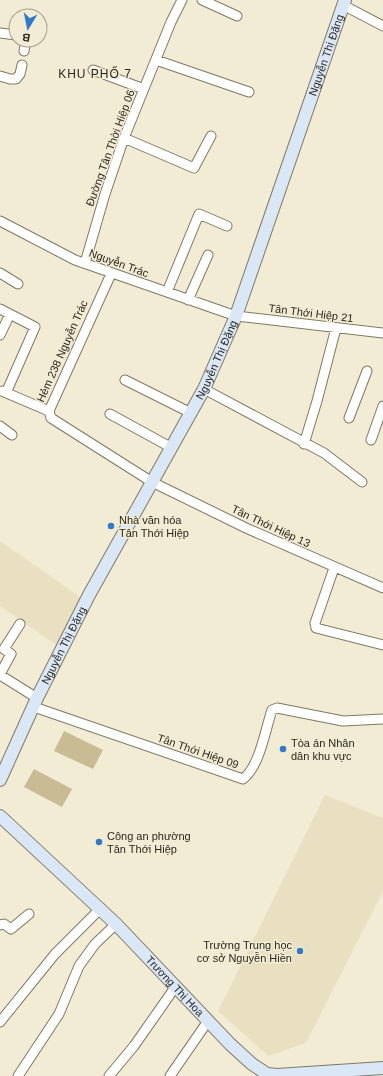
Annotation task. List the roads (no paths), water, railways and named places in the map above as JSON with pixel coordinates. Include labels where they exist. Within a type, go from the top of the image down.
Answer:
[{"type":"street","name":"Đường Tân Thời Hiệp 06","points":[[85,263],[104,194],[124,138],[171,22],[182,0]]},
{"type":"street","points":[[202,0],[237,16]]},
{"type":"street","points":[[344,3],[383,26]]},
{"type":"street","name":"Nguyễn Thị Đặng","points":[[0,780],[36,702],[104,567],[204,390],[236,316],[344,3]]},
{"type":"street","points":[[156,60],[249,92]]},
{"type":"street","points":[[0,76],[10,79],[16,78],[20,74],[22,65]]},
{"type":"street","points":[[93,70],[144,89]]},
{"type":"street","points":[[124,138],[194,168],[211,136]]},
{"type":"street","points":[[167,292],[199,214],[227,226]]},
{"type":"street","name":"Nguyễn Trác","points":[[0,221],[63,255],[111,274],[236,316]]},
{"type":"street","points":[[188,300],[208,255]]},
{"type":"street","points":[[0,273],[18,284]]},
{"type":"street","name":"Hẻm 238 Nguyễn Trác","points":[[111,274],[49,411],[51,418],[152,482]]},
{"type":"street","points":[[0,309],[35,327],[4,392],[49,411]]},
{"type":"street","points":[[0,335],[10,314]]},
{"type":"street","name":"Tân Thới Hiệp 21","points":[[236,316],[383,333]]},
{"type":"street","points":[[304,444],[336,328]]},
{"type":"street","points":[[349,418],[367,371]]},
{"type":"street","points":[[125,380],[191,413]]},
{"type":"street","points":[[204,390],[304,444],[324,453],[362,482]]},
{"type":"street","points":[[371,440],[380,422],[383,406]]},
{"type":"street","points":[[110,414],[172,448]]},
{"type":"street","points":[[0,426],[12,435]]},
{"type":"street","name":"Tân Thới Hiệp 13","points":[[152,482],[246,528],[334,568],[383,588]]},
{"type":"street","points":[[334,568],[315,623],[316,628],[383,646]]},
{"type":"street","points":[[20,624],[4,649],[11,654],[0,674],[36,702]]},
{"type":"street","name":"Tân Thới Hiệp 09","points":[[36,702],[243,779],[249,774],[255,764],[272,710],[277,708],[343,721],[383,719]]},
{"type":"street","name":"Trương Thị Hoa","points":[[0,816],[101,908],[230,1044],[252,1064],[268,1075],[364,1072],[383,1068]]},
{"type":"street","points":[[0,1022],[55,954],[101,908]]},
{"type":"street","points":[[0,924],[4,924],[11,929],[29,914]]},
{"type":"street","points":[[18,1076],[59,1014],[79,966],[95,944],[116,924]]},
{"type":"street","points":[[109,1076],[134,1046],[176,986]]},
{"type":"street","points":[[170,1076],[208,1021]]},
{"type":"place","name":"Nhà văn hóa Tân Thới Hiệp","points":[[111,526]]},
{"type":"place","name":"Tòa án Nhân dân khu vực","points":[[283,749]]},
{"type":"place","name":"Công an phường Tân Thới Hiệp","points":[[99,842]]},
{"type":"place","name":"Trường Trung học cơ sở Nguyễn Hiền","points":[[300,951]]},
{"type":"district","name":"KHU PHỐ 7","points":[[95,74]]}]
